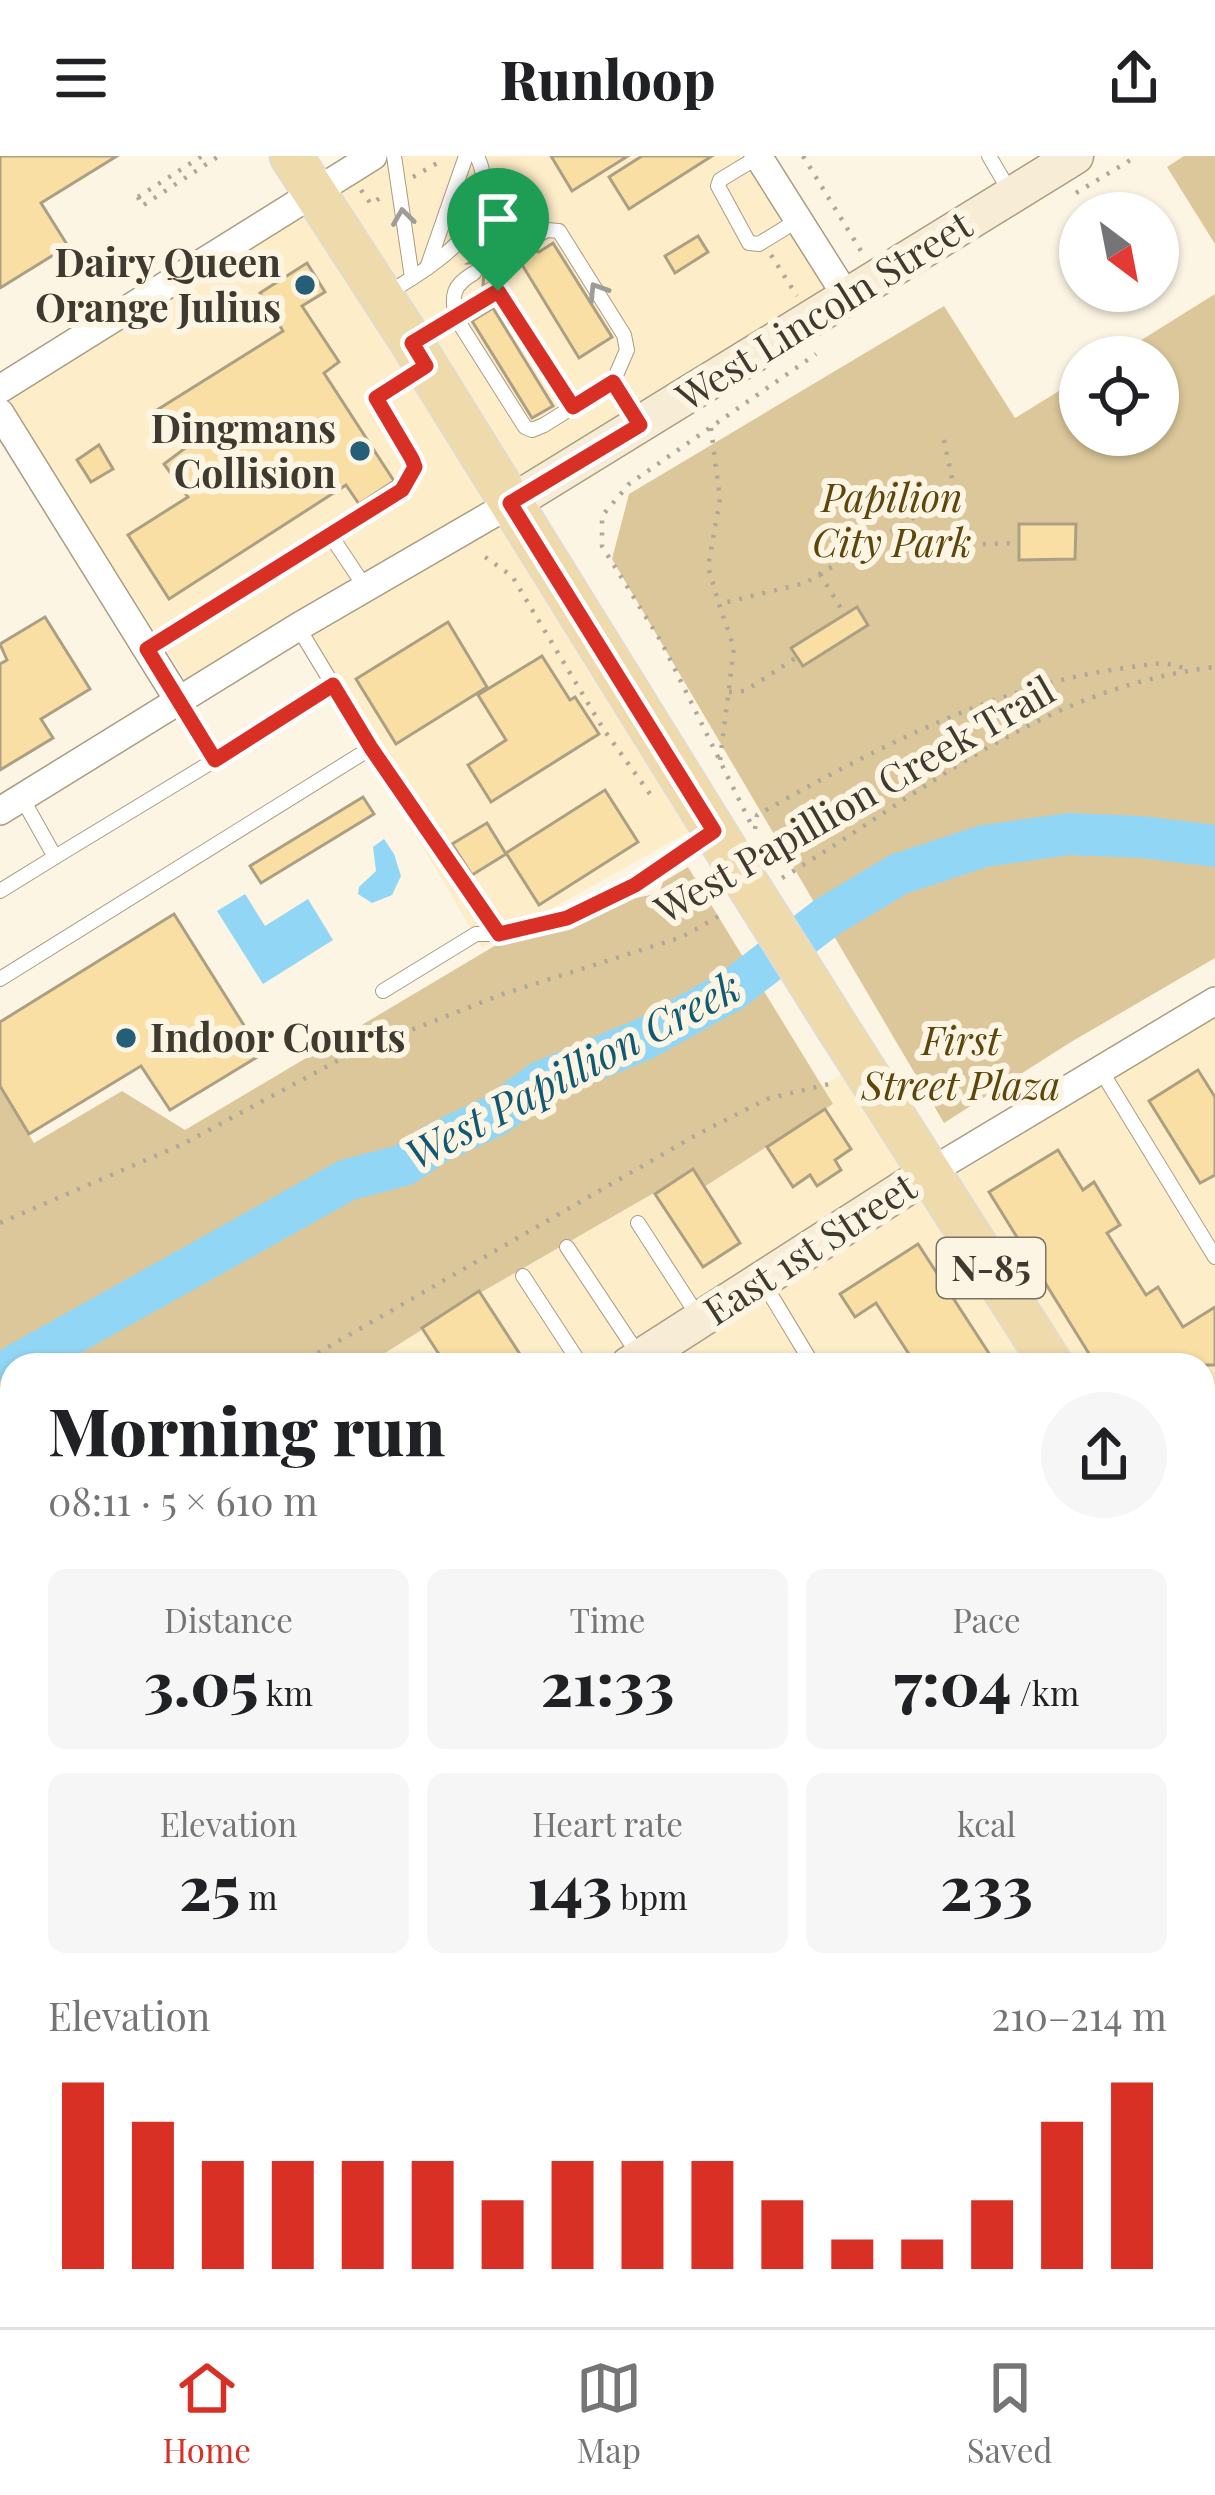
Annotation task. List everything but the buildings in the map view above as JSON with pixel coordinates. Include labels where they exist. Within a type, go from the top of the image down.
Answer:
[{"type":"main road","name":"N-85","points":[[291,156],[313,193],[398,287],[419,355],[510,503],[725,829],[839,1030],[1044,1353]]},
{"type":"street","points":[[0,389],[373,156]]},
{"type":"street","name":"West Lincoln Street","points":[[510,503],[1075,156]]},
{"type":"street","points":[[758,157],[847,297]]},
{"type":"street","points":[[0,413],[179,700]]},
{"type":"street","points":[[11,804],[510,503]]},
{"type":"street","points":[[930,1172],[1215,1001]]},
{"type":"street","name":"East 1st Street","points":[[649,1353],[930,1172]]},
{"type":"lane","points":[[394,156],[398,287]]},
{"type":"lane","points":[[427,268],[466,156]]},
{"type":"lane","points":[[398,287],[449,254],[466,237],[486,188],[477,156]]},
{"type":"lane","points":[[989,156],[1012,195]]},
{"type":"lane","points":[[758,157],[720,180],[718,186],[749,243],[759,244],[798,220]]},
{"type":"lane","points":[[474,273],[455,288],[456,318],[525,427],[532,430],[613,382],[627,350],[624,335],[559,231],[547,230],[531,239]]},
{"type":"lane","points":[[147,649],[402,490],[415,467],[376,398],[456,318],[498,291],[573,407]]},
{"type":"lane","points":[[613,382],[640,425]]},
{"type":"lane","points":[[331,536],[365,587]]},
{"type":"lane","points":[[298,627],[371,748],[499,934]]},
{"type":"lane","points":[[0,891],[333,685]]},
{"type":"lane","points":[[179,700],[215,760]]},
{"type":"lane","points":[[0,980],[371,748]]},
{"type":"lane","points":[[11,804],[56,857]]},
{"type":"lane","points":[[383,991],[476,934],[499,934],[567,918],[635,885],[725,829]]},
{"type":"lane","points":[[1100,1069],[1215,1257]]},
{"type":"lane","points":[[638,1223],[701,1320]]},
{"type":"lane","points":[[567,1247],[630,1353]]},
{"type":"lane","points":[[523,1276],[573,1353]]},
{"type":"lane","points":[[762,1281],[806,1353]]},
{"type":"path","points":[[202,156],[138,196],[142,206],[219,156]]},
{"type":"path","points":[[803,156],[867,261]]},
{"type":"path","points":[[1077,192],[1137,156]]},
{"type":"path","points":[[720,760],[662,643],[602,546],[602,516],[629,484],[830,344]]},
{"type":"path","points":[[711,428],[720,499],[708,568],[734,648],[720,760],[725,829]]},
{"type":"path","points":[[944,440],[955,494],[957,545],[1018,543]]},
{"type":"path","points":[[719,604],[805,583],[955,494]]},
{"type":"path","points":[[485,557],[512,576],[604,730],[725,829],[755,877]]},
{"type":"path","points":[[820,574],[844,615]]},
{"type":"path","points":[[729,692],[745,691],[797,657]]},
{"type":"path","points":[[725,829],[876,752],[998,698],[1098,671],[1171,662],[1187,670]]},
{"type":"path","name":"West Papillion Creek Trail","points":[[0,1223],[183,1144],[350,1054],[503,994],[682,937],[755,877],[1025,724],[1086,699],[1187,670],[1215,667]]},
{"type":"path","points":[[725,829],[757,815]]},
{"type":"path","points":[[318,1353],[698,1134],[766,1099],[833,1083]]},
{"type":"shaded area","points":[[397,156],[743,156],[841,312],[509,518],[701,825],[482,948],[290,619],[187,682],[6,400]]},
{"type":"shaded area","points":[[1215,1017],[1215,1353],[375,1353],[869,1058],[945,1182]]},
{"type":"green space","points":[[1184,156],[1215,156],[1215,244],[1167,167]]},
{"type":"green space","points":[[1215,294],[1215,958],[944,1123],[612,559],[629,494],[944,306],[1015,418],[1059,391],[1059,456],[1179,456],[1179,336],[1148,336]]},
{"type":"green space","points":[[688,867],[833,1104],[704,1187],[692,1171],[385,1353],[0,1353],[0,1089],[34,1143],[122,1091],[185,1130],[540,919],[659,893],[663,882]]},
{"type":"water","points":[[384,839],[401,876],[392,895],[372,903],[358,894],[359,887],[376,871],[373,847]]},
{"type":"water","points":[[245,894],[265,926],[308,899],[333,940],[263,984],[217,911]]},
{"type":"waterway","name":"West Papillion Creek","points":[[37,1353],[347,1180],[404,1165],[435,1144],[496,1115],[541,1082],[644,1039],[731,991],[827,917],[899,874],[984,846],[1069,834],[1215,846]]},
{"type":"place","name":"Dairy Queen Orange Julius","points":[[305,285]]},
{"type":"place","name":"Dingmans Collision","points":[[360,451]]},
{"type":"place","name":"Indoor Courts","points":[[126,1038]]},
{"type":"route","points":[[498,291],[573,407],[613,382],[640,425],[510,503],[714,831],[635,885],[567,918],[499,934],[333,685],[215,760],[147,649],[402,490],[415,467],[376,398],[426,366],[412,343],[498,291]]},
{"type":"park label","name":"Papilion City Park","points":[[892,520]]},
{"type":"park label","name":"First Street Plaza","points":[[961,1064]]}]
